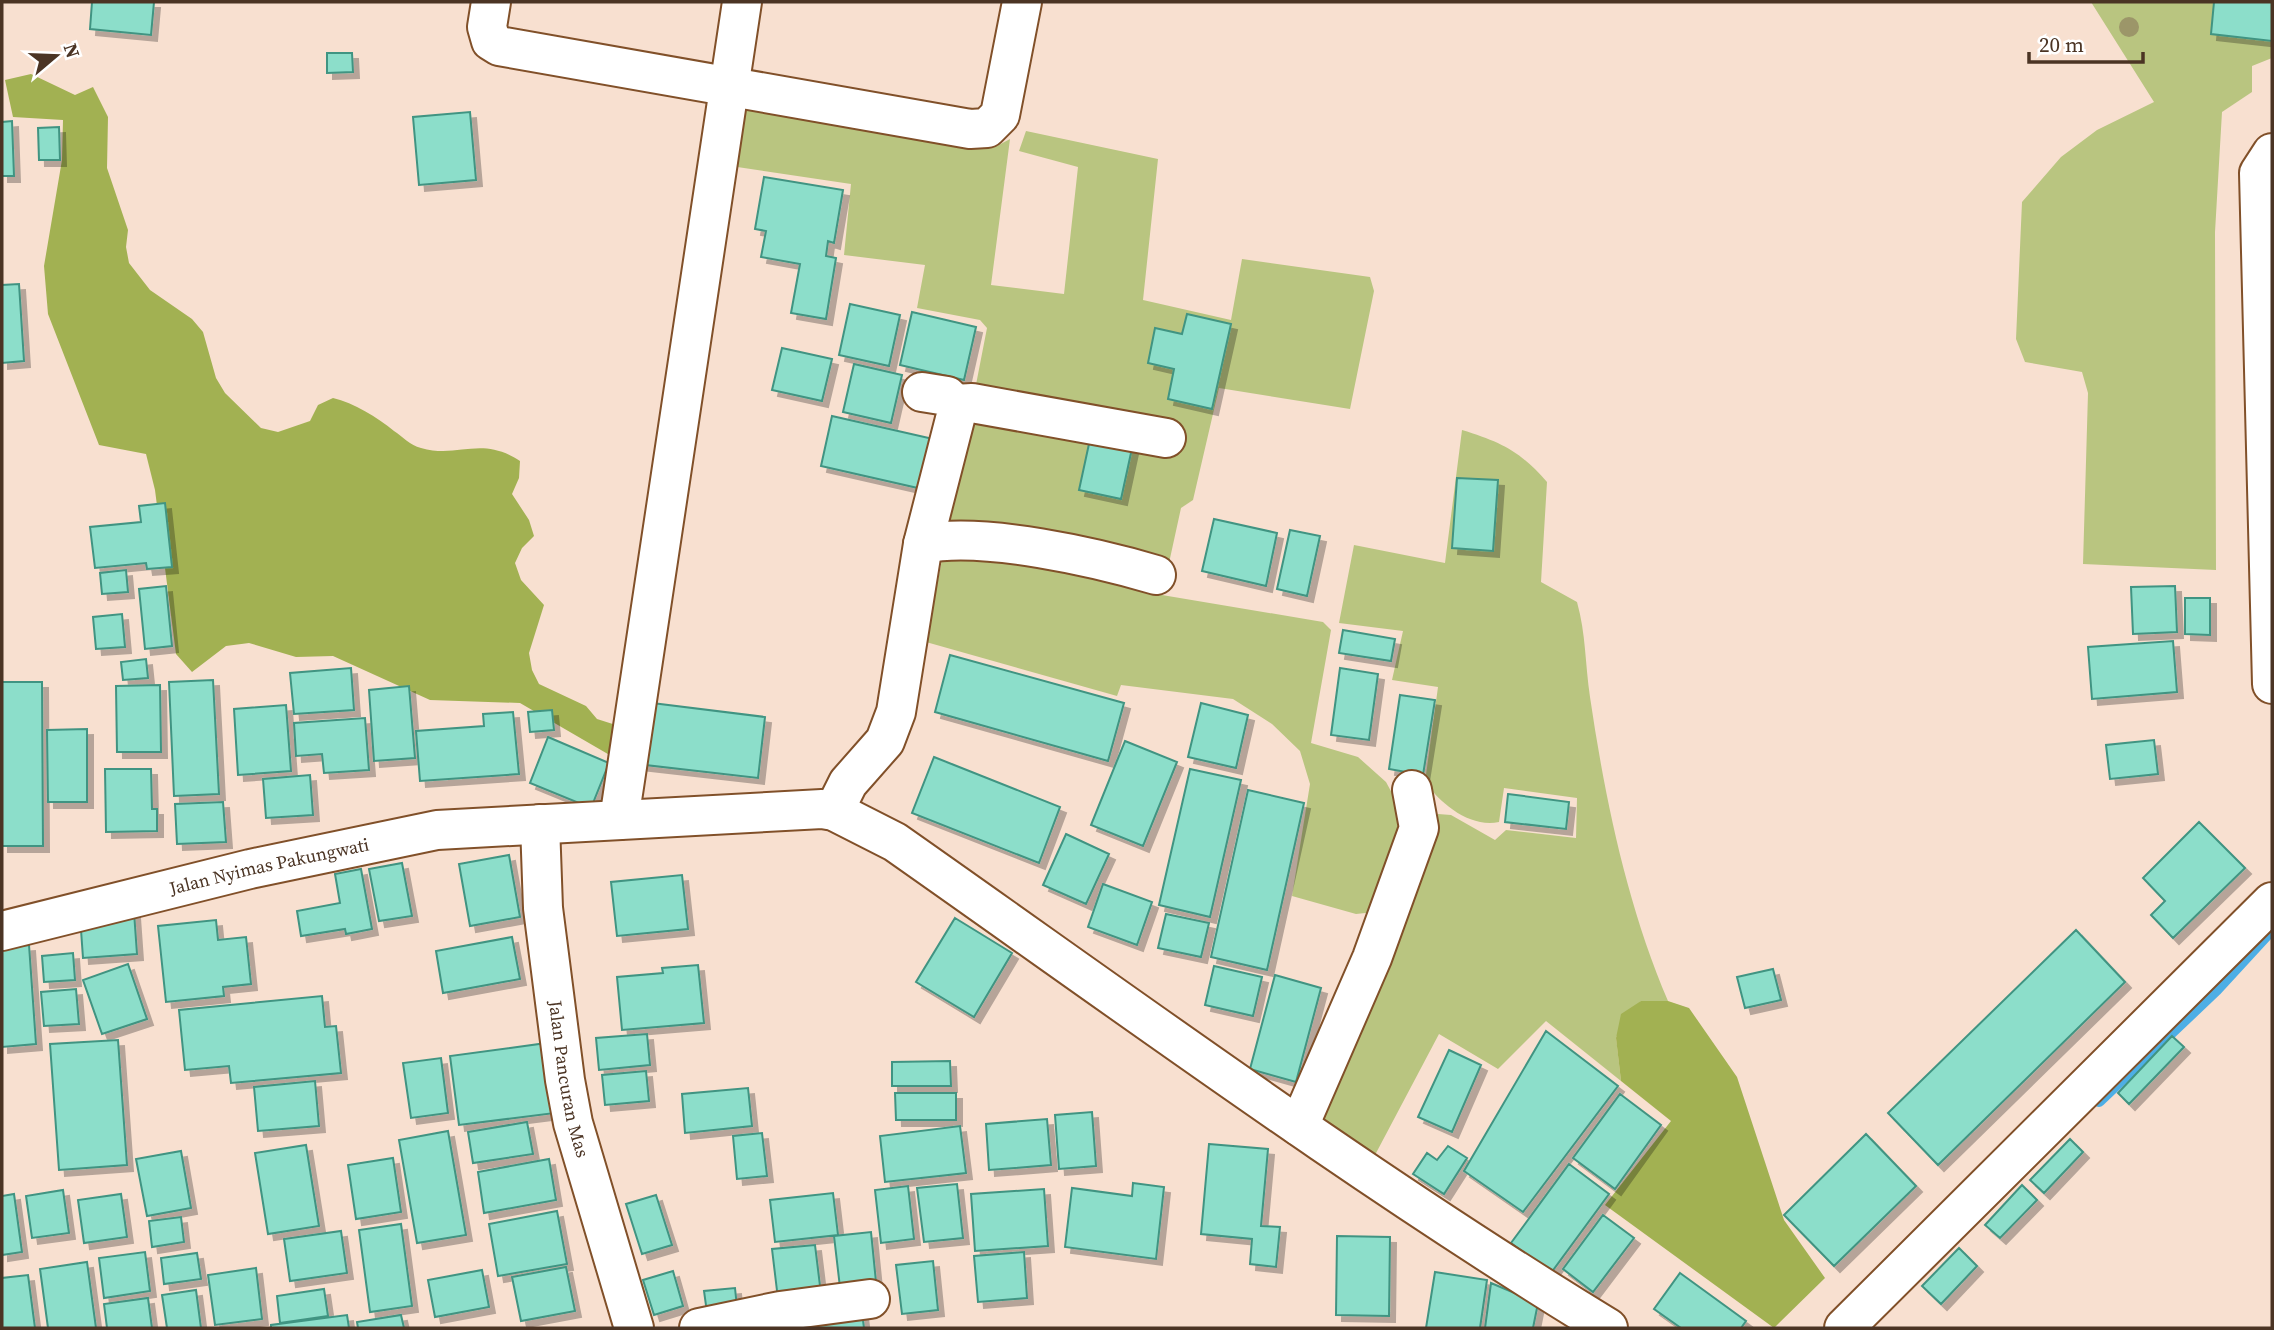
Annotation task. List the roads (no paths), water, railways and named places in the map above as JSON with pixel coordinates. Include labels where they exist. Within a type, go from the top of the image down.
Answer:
[{"type":"street","points":[[491,2],[487,27],[491,41],[499,46],[970,129],[987,128],[999,115],[1022,2]]},
{"type":"street","points":[[619,820],[743,2]]},
{"type":"street","points":[[2272,153],[2259,173],[2272,684]]},
{"type":"street","points":[[1166,438],[938,398],[956,415],[923,544],[896,712],[885,741],[848,783],[834,811],[895,842],[1492,1258],[1608,1328]]},
{"type":"street","points":[[923,544],[979,542],[1097,557],[1156,575]]},
{"type":"street","points":[[1299,1126],[1372,958],[1419,828],[1412,790]]},
{"type":"street","name":"Jalan Nyimas Pakungwati","points":[[2,931],[250,869],[423,833],[770,811],[834,811]]},
{"type":"street","name":"Jalan Pancuran Mas","points":[[540,824],[543,908],[565,1080],[573,1123],[624,1325]]},
{"type":"street","points":[[1844,1328],[2272,902]]},
{"type":"street","points":[[699,1328],[780,1311],[870,1299]]},
{"type":"waterway","points":[[2099,1101],[2216,990],[2272,929]]}]
